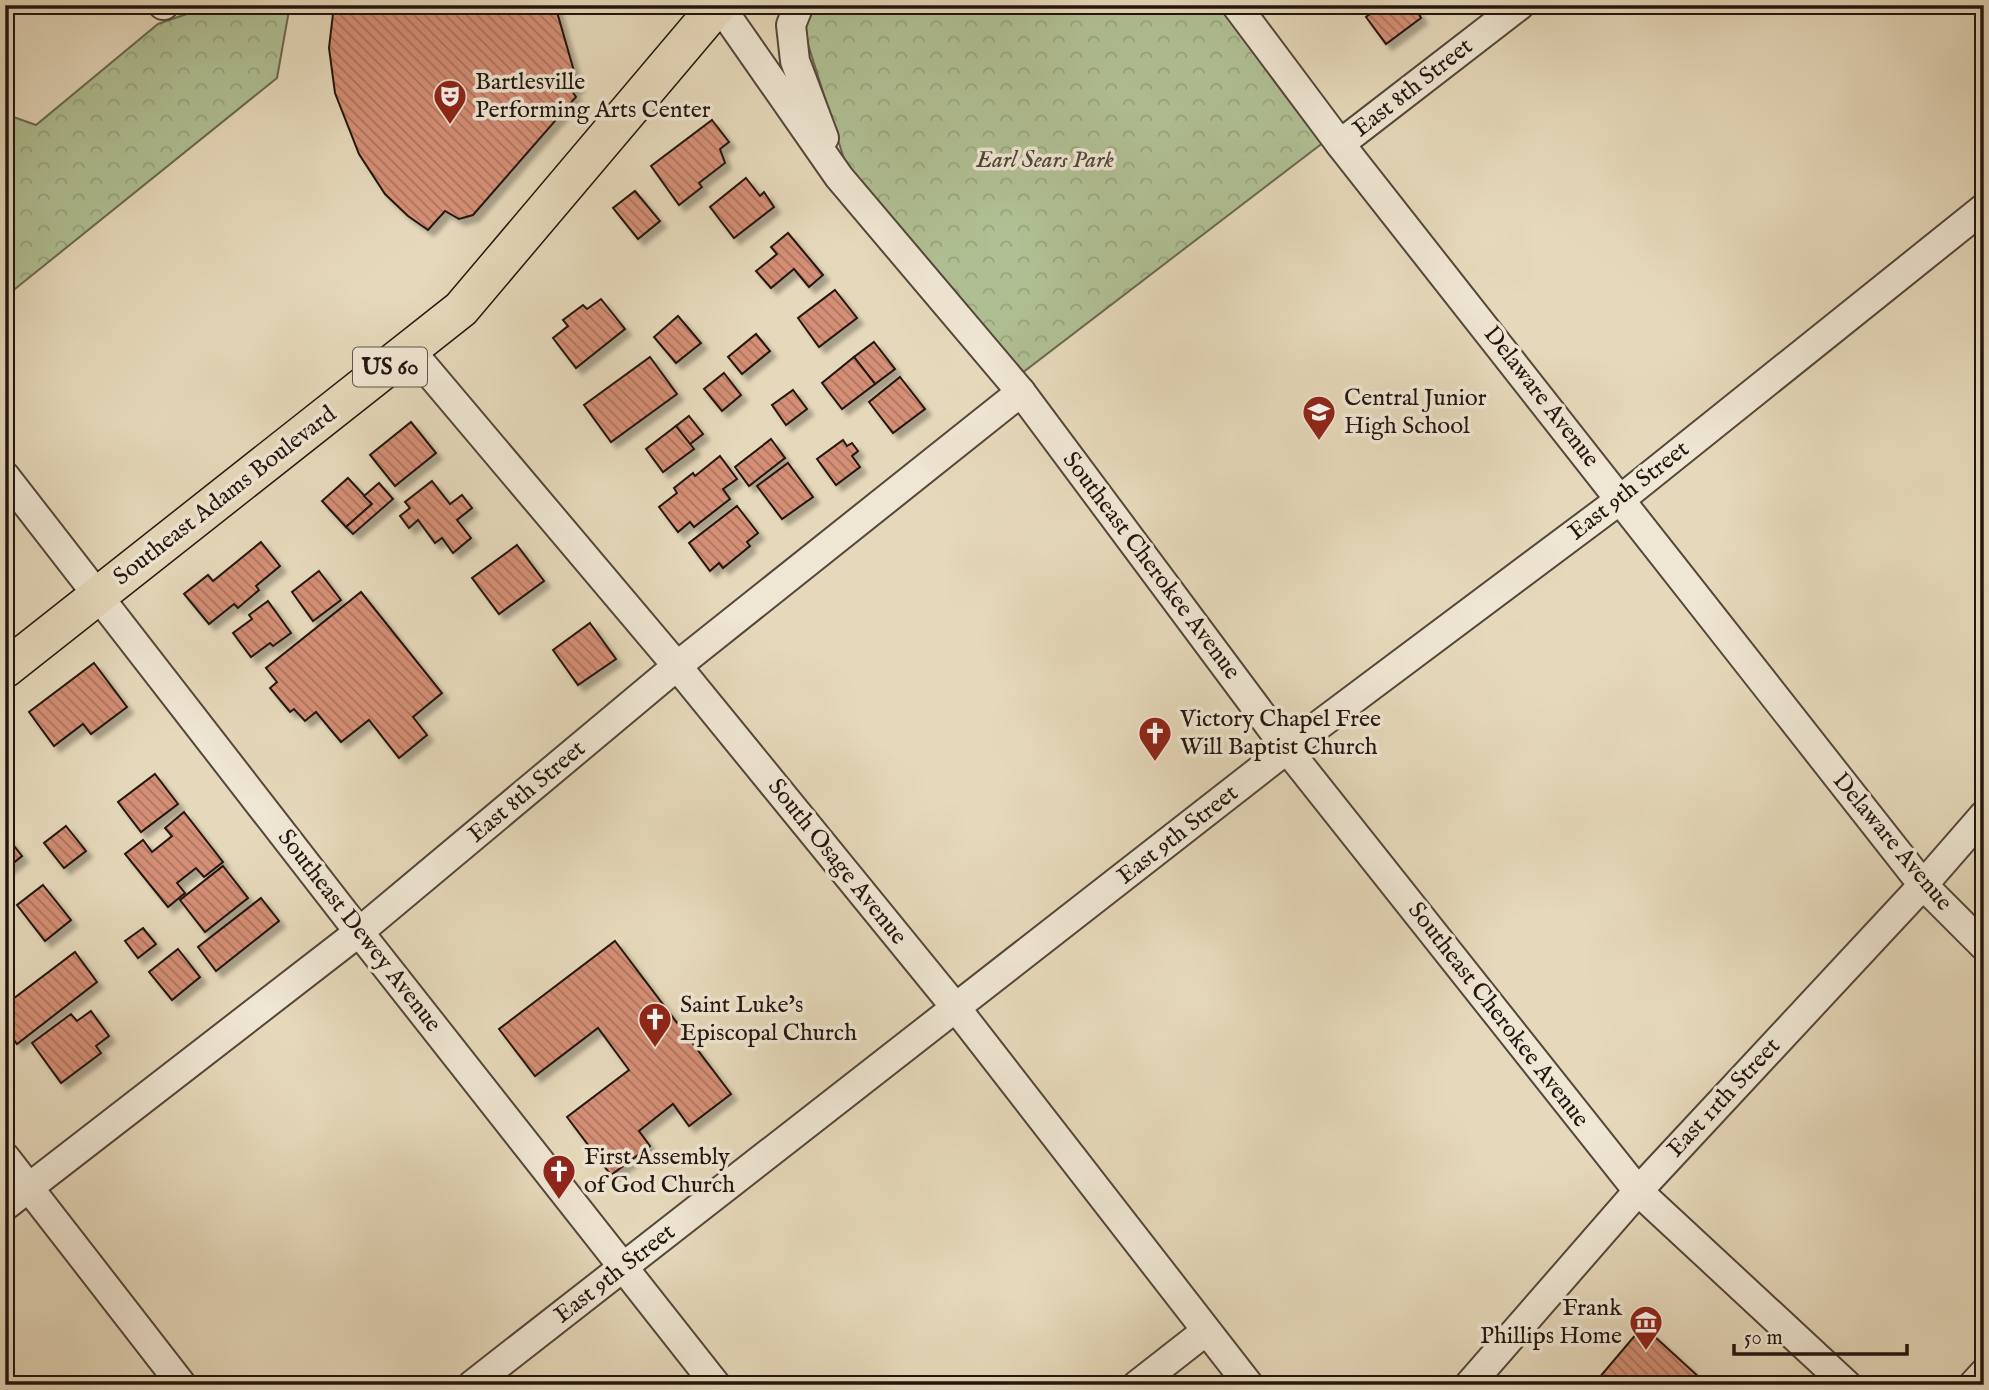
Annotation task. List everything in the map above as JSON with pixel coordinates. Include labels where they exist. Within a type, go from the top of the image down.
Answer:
[{"type":"main road","name":"Southeast Adams Boulevard","points":[[5,669],[461,309],[718,5]]},
{"type":"street","name":"Southeast Cherokee Avenue","points":[[718,5],[839,177],[1021,392],[1287,749],[1638,1191],[1847,1385]]},
{"type":"street","points":[[799,5],[791,25],[795,61],[839,177]]},
{"type":"street","name":"Delaware Avenue","points":[[1237,5],[1340,144],[1923,885],[1984,946]]},
{"type":"street","name":"East 8th Street","points":[[1340,144],[1520,5]]},
{"type":"street","name":"East 9th Street","points":[[472,1385],[1287,749],[1621,499],[1984,208]]},
{"type":"street","name":"South Osage Avenue","points":[[411,351],[677,666],[956,1008],[1249,1385]]},
{"type":"street","name":"East 8th Street","points":[[5,1206],[359,932],[677,666],[1021,392]]},
{"type":"street","name":"Southeast Dewey Avenue","points":[[5,476],[359,932],[716,1385]]},
{"type":"street","name":"East 11th Street","points":[[1469,1385],[1638,1191],[1923,885],[1984,815]]},
{"type":"street","points":[[5,1157],[182,1385]]},
{"type":"street","points":[[1138,1385],[1206,1331]]},
{"type":"street","points":[[1973,1385],[1984,1373]]},
{"type":"green space","points":[[207,5],[290,5],[277,78],[5,297],[5,114],[36,125],[158,24]]},
{"type":"green space","name":"Earl Sears Park","points":[[810,5],[1223,5],[1324,142],[1022,373],[845,162],[802,25]]},
{"type":"building","name":"Bartlesville Performing Arts Center","points":[[334,5],[555,5],[578,85],[572,91],[576,97],[473,215],[459,219],[445,211],[428,230],[408,216],[385,194],[359,154],[335,93],[329,48]]},
{"type":"building","points":[[1381,5],[1414,5],[1421,18],[1386,44],[1366,17]]},
{"type":"building","points":[[712,120],[729,142],[720,149],[725,163],[699,183],[702,187],[679,205],[651,166]]},
{"type":"building","points":[[746,178],[760,196],[764,192],[774,207],[734,238],[710,207]]},
{"type":"building","points":[[635,191],[660,221],[638,239],[613,208]]},
{"type":"building","points":[[788,233],[823,275],[809,287],[794,269],[771,288],[756,271],[777,254],[771,247]]},
{"type":"building","points":[[835,290],[857,318],[819,347],[798,318]]},
{"type":"building","points":[[601,299],[625,329],[576,368],[553,338],[568,326],[563,320],[583,305],[587,309]]},
{"type":"building","points":[[678,316],[701,343],[676,363],[654,337]]},
{"type":"building","points":[[756,334],[770,351],[742,374],[728,357]]},
{"type":"building","points":[[874,342],[895,369],[875,384],[854,357]]},
{"type":"building","points":[[650,357],[677,394],[611,442],[584,405]]},
{"type":"building","points":[[854,357],[875,384],[842,409],[822,383]]},
{"type":"building","points":[[724,373],[741,395],[722,411],[704,389]]},
{"type":"building","points":[[900,377],[925,409],[893,433],[869,402]]},
{"type":"building","points":[[793,390],[807,409],[786,425],[772,405]]},
{"type":"building","points":[[689,416],[703,434],[690,444],[676,426]]},
{"type":"building","points":[[411,422],[436,453],[395,486],[370,455]]},
{"type":"building","points":[[676,426],[694,449],[663,472],[646,449]]},
{"type":"building","points":[[771,439],[785,458],[749,486],[735,467]]},
{"type":"building","points":[[843,440],[847,446],[852,443],[858,451],[852,456],[860,467],[836,485],[817,459]]},
{"type":"building","points":[[720,456],[737,479],[723,489],[730,499],[694,527],[690,522],[678,532],[659,507],[677,493],[674,488],[693,473],[695,476]]},
{"type":"building","points":[[788,463],[813,497],[782,519],[757,486]]},
{"type":"building","points":[[348,478],[372,504],[346,527],[322,501]]},
{"type":"building","points":[[432,481],[450,504],[462,495],[472,508],[457,520],[471,538],[453,553],[442,538],[435,543],[418,520],[409,528],[400,516],[410,508],[405,502]]},
{"type":"building","points":[[379,483],[393,499],[353,534],[346,527],[372,504],[364,496]]},
{"type":"building","points":[[737,506],[758,533],[747,542],[750,546],[723,568],[719,563],[710,571],[689,543]]},
{"type":"building","points":[[261,542],[280,566],[256,586],[259,590],[238,608],[234,604],[209,624],[184,594],[208,575],[213,581]]},
{"type":"building","points":[[517,545],[544,581],[499,614],[472,578]]},
{"type":"building","points":[[319,571],[341,600],[313,621],[292,592]]},
{"type":"building","points":[[361,592],[442,693],[413,717],[427,735],[399,758],[369,720],[341,742],[316,712],[305,721],[294,709],[290,712],[270,688],[277,682],[266,668]]},
{"type":"building","points":[[268,601],[291,633],[273,646],[270,643],[251,657],[233,633],[252,619],[249,615]]},
{"type":"building","points":[[590,623],[616,659],[578,685],[553,650]]},
{"type":"building","points":[[94,663],[127,707],[91,734],[83,724],[54,746],[29,712]]},
{"type":"building","points":[[155,774],[178,804],[141,832],[118,802]]},
{"type":"building","points":[[184,812],[223,862],[204,877],[196,868],[177,883],[185,893],[168,907],[125,854],[143,840],[152,852],[172,836],[165,828]]},
{"type":"building","points":[[66,826],[86,851],[64,868],[44,843]]},
{"type":"building","points":[[7,837],[22,856],[5,870],[5,838]]},
{"type":"building","points":[[223,866],[248,898],[205,932],[180,900]]},
{"type":"building","points":[[43,885],[71,920],[45,941],[17,905]]},
{"type":"building","points":[[261,898],[279,921],[216,971],[198,947]]},
{"type":"building","points":[[143,928],[156,944],[138,958],[125,941]]},
{"type":"building","name":"Saint Luke's Episcopal Church","points":[[615,941],[731,1094],[689,1126],[673,1104],[639,1131],[650,1146],[611,1175],[567,1117],[629,1070],[598,1028],[535,1076],[499,1029]]},
{"type":"building","points":[[178,949],[200,977],[172,1000],[149,972]]},
{"type":"building","points":[[75,952],[97,982],[17,1044],[5,1028],[5,1005]]},
{"type":"building","points":[[91,1011],[109,1036],[96,1046],[101,1053],[61,1083],[32,1043],[71,1014],[77,1021]]},
{"type":"building","name":"Frank Phillips Home","points":[[1643,1326],[1700,1378],[1693,1385],[1593,1385]]},
{"type":"place","name":"Bartlesville Performing Arts Center","points":[[450,126]]},
{"type":"place","name":"Central Junior High School","points":[[1319,442]]},
{"type":"place","name":"Victory Chapel Free Will Baptist Church","points":[[1155,763]]},
{"type":"place","name":"Saint Luke's Episcopal Church","points":[[655,1049]]},
{"type":"place","name":"First Assembly of God Church","points":[[559,1201]]},
{"type":"place","name":"Frank Phillips Home","points":[[1646,1352]]}]
